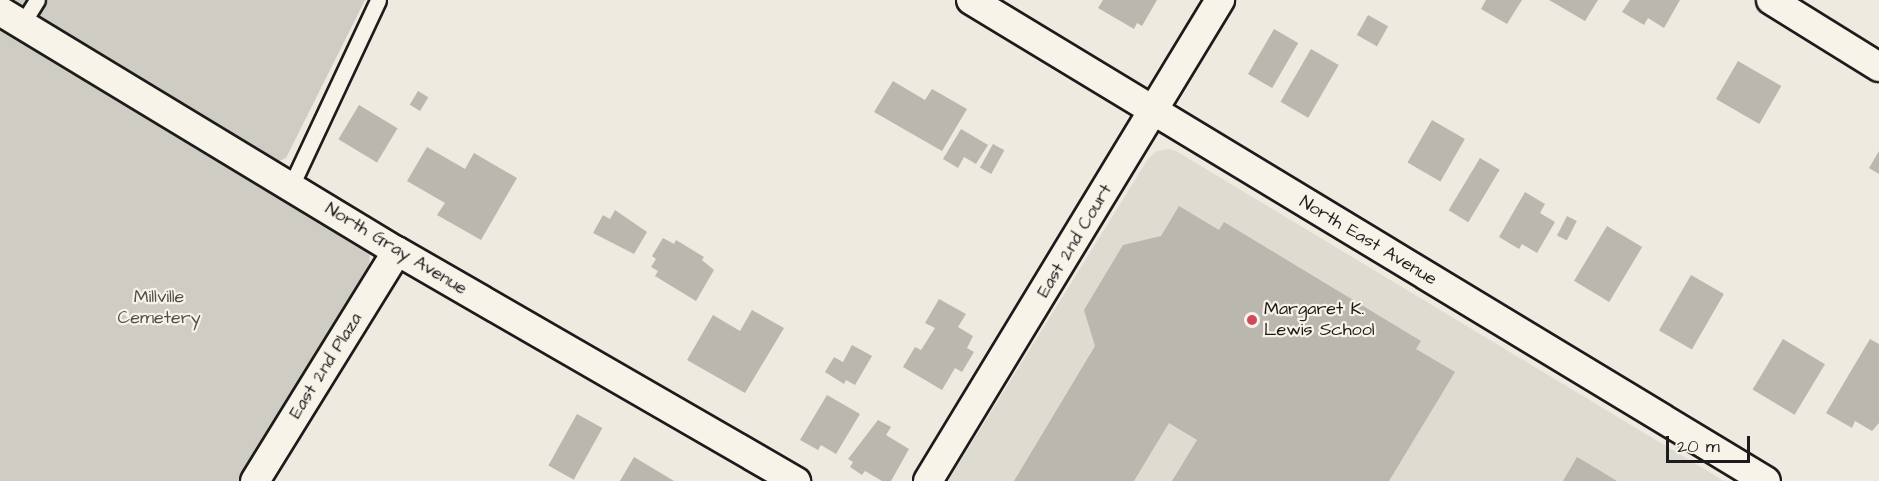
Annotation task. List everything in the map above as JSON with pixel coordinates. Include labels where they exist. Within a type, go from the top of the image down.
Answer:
[{"type":"street","name":"North East Avenue","points":[[970,0],[1766,481]]},
{"type":"street","name":"East 2nd Court","points":[[928,481],[1220,0]]},
{"type":"street","points":[[1771,0],[1879,67]]},
{"type":"street","name":"North Gray Avenue","points":[[11,18],[397,251],[796,481]]},
{"type":"street","name":"East 2nd Plaza","points":[[255,481],[397,251]]},
{"type":"lane","points":[[11,18],[37,0]]},
{"type":"lane","points":[[291,186],[378,0]]},
{"type":"shaded area","name":"Margaret K. Lewis School","points":[[1169,149],[1176,151],[1724,481],[948,481],[1148,159],[1157,151]]},
{"type":"green space","points":[[8,0],[365,0],[286,158],[279,161]]},
{"type":"green space","name":"Millville Cemetery","points":[[0,25],[370,251],[369,269],[241,481],[0,481]]},
{"type":"building","points":[[1103,0],[1157,0],[1142,26],[1137,23],[1134,29],[1098,8]]},
{"type":"building","points":[[1486,0],[1522,0],[1507,24],[1481,9]]},
{"type":"building","points":[[1549,0],[1598,0],[1585,21]]},
{"type":"building","points":[[1630,0],[1680,0],[1664,28],[1648,18],[1644,25],[1622,12]]},
{"type":"building","points":[[1368,15],[1388,26],[1377,46],[1357,35]]},
{"type":"building","points":[[1274,29],[1298,43],[1272,88],[1248,74]]},
{"type":"building","points":[[1311,49],[1339,65],[1308,118],[1280,102]]},
{"type":"building","points":[[1738,61],[1781,86],[1759,124],[1716,99]]},
{"type":"building","points":[[893,81],[925,100],[932,89],[967,109],[942,151],[874,112]]},
{"type":"building","points":[[418,91],[428,97],[420,111],[410,105]]},
{"type":"building","points":[[359,105],[398,128],[377,162],[338,139]]},
{"type":"building","points":[[1432,120],[1465,139],[1440,181],[1408,162]]},
{"type":"building","points":[[961,129],[988,145],[976,164],[964,157],[958,168],[943,159]]},
{"type":"building","points":[[993,144],[1004,150],[991,174],[980,168]]},
{"type":"building","points":[[427,147],[465,169],[474,153],[517,178],[481,240],[437,215],[445,203],[407,181]]},
{"type":"building","points":[[1879,151],[1879,174],[1869,168]]},
{"type":"building","points":[[1480,158],[1500,170],[1468,222],[1449,210]]},
{"type":"building","points":[[1525,192],[1545,204],[1540,213],[1555,222],[1537,253],[1522,244],[1519,249],[1499,237]]},
{"type":"building","points":[[1179,206],[1219,230],[1224,222],[1421,341],[1416,349],[1455,372],[1389,481],[1172,481],[1197,440],[1169,423],[1134,481],[1014,481],[1095,346],[1084,310],[1123,245],[1161,236]]},
{"type":"building","points":[[615,210],[647,232],[634,254],[593,233],[603,215],[610,219]]},
{"type":"building","points":[[1567,216],[1577,221],[1567,241],[1557,236]]},
{"type":"building","points":[[1607,226],[1642,247],[1609,302],[1574,281]]},
{"type":"building","points":[[663,238],[674,244],[676,240],[704,257],[702,260],[714,270],[696,301],[655,276],[658,271],[651,267],[656,259],[652,256]]},
{"type":"building","points":[[1691,275],[1724,294],[1692,349],[1659,330]]},
{"type":"building","points":[[939,299],[966,314],[958,327],[973,336],[967,348],[974,352],[962,372],[955,368],[942,390],[903,367],[915,347],[921,350],[935,328],[925,323]]},
{"type":"building","points":[[752,310],[784,328],[745,393],[687,360],[713,315],[740,331]]},
{"type":"building","points":[[1783,339],[1825,364],[1795,415],[1753,390]]},
{"type":"building","points":[[1870,339],[1879,344],[1879,423],[1872,431],[1855,421],[1852,428],[1826,413]]},
{"type":"building","points":[[852,345],[872,356],[855,385],[846,380],[844,384],[825,372],[834,357],[843,362]]},
{"type":"building","points":[[827,395],[860,414],[836,454],[821,445],[818,450],[800,440]]},
{"type":"building","points":[[577,414],[602,428],[574,480],[548,466]]},
{"type":"building","points":[[878,420],[891,427],[886,435],[909,449],[891,481],[882,481],[865,471],[862,475],[850,467],[853,462],[848,459]]},
{"type":"building","points":[[634,457],[674,481],[620,481]]},
{"type":"building","points":[[1577,457],[1594,467],[1617,481],[1563,481]]},
{"type":"place","name":"Margaret K. Lewis School","points":[[1252,320]]}]
